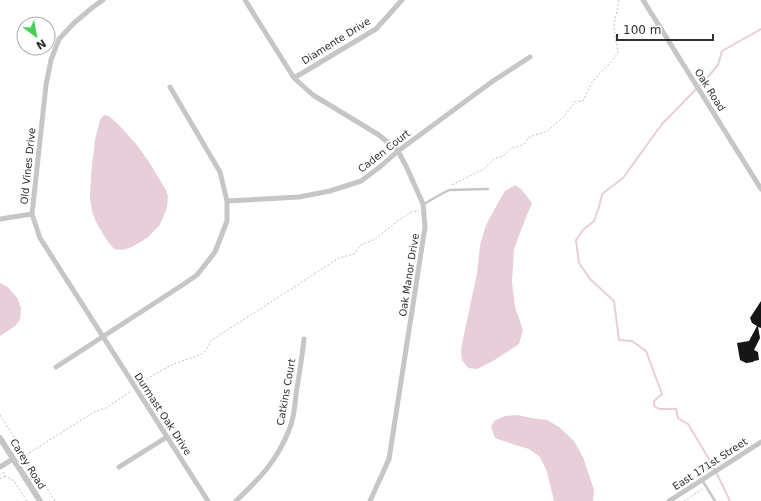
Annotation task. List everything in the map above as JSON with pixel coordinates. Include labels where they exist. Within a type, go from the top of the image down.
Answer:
[{"type":"street","name":"Old Vines Drive","points":[[103,0],[74,23],[59,39],[50,60],[32,214],[40,238],[103,336]]},
{"type":"street","name":"Oak Manor Drive","points":[[245,0],[294,78],[312,95],[379,135],[398,151],[407,168],[423,207],[425,227],[389,459],[370,501]]},
{"type":"street","name":"Diamente Drive","points":[[294,78],[376,29],[402,0]]},
{"type":"street","name":"Oak Road","points":[[643,0],[761,189]]},
{"type":"street","name":"Caden Court","points":[[227,201],[299,197],[330,191],[361,181],[398,151],[493,81],[530,57]]},
{"type":"street","points":[[56,367],[197,275],[215,252],[227,221],[227,201],[220,172],[170,87]]},
{"type":"street","points":[[0,219],[32,214]]},
{"type":"street","name":"Durmast Oak Drive","points":[[103,336],[208,501]]},
{"type":"street","name":"Catkins Court","points":[[236,501],[270,466],[290,429],[294,412],[304,339]]},
{"type":"street","points":[[119,468],[167,436]]},
{"type":"street","name":"Carey Road","points":[[0,438],[40,501]]},
{"type":"street","name":"East 171st Street","points":[[669,501],[761,442]]},
{"type":"street","points":[[0,467],[13,459]]},
{"type":"lane","points":[[423,207],[449,190],[488,189]]},
{"type":"lane","points":[[702,480],[714,501]]},
{"type":"path","points":[[450,187],[484,169],[494,159],[503,156],[512,148],[522,145],[528,138],[548,131],[566,115],[575,102],[583,101],[599,74],[618,53],[614,35],[614,25],[619,0]]},
{"type":"path","points":[[26,455],[94,412],[106,408],[149,377],[204,352],[212,340],[339,258],[354,254],[361,245],[375,239],[411,212],[423,207]]},
{"type":"path","points":[[0,415],[55,501]]},
{"type":"path","points":[[0,467],[5,476],[14,481],[27,501]]},
{"type":"path","points":[[0,479],[5,476]]},
{"type":"path","points":[[684,501],[706,487]]},
{"type":"shaded area","points":[[104,115],[109,116],[118,124],[137,145],[166,190],[168,197],[167,207],[159,226],[147,238],[132,247],[122,250],[114,249],[106,239],[96,222],[92,211],[90,198],[95,140],[100,120]]},
{"type":"shaded area","points":[[515,185],[521,189],[532,203],[514,249],[512,282],[515,307],[523,330],[519,344],[493,361],[477,369],[468,368],[462,360],[461,349],[477,273],[480,245],[486,225],[499,201],[505,191]]},
{"type":"shaded area","points":[[0,283],[8,287],[18,299],[21,309],[20,320],[15,326],[0,336]]},
{"type":"shaded area","points":[[518,415],[547,420],[559,427],[574,441],[583,457],[594,490],[593,501],[554,501],[547,472],[540,457],[529,449],[495,438],[491,427],[494,421],[505,416]]},
{"type":"building","points":[[761,301],[761,328],[758,327],[760,338],[754,350],[758,352],[759,360],[746,363],[740,360],[737,343],[749,341],[757,326],[752,323],[750,318]]},
{"type":"waterway","points":[[730,501],[713,466],[688,424],[678,418],[676,409],[659,409],[654,406],[654,401],[662,394],[646,351],[632,341],[619,340],[614,301],[590,279],[579,263],[576,240],[583,230],[594,221],[602,194],[623,178],[662,124],[718,65],[722,51],[761,29]]}]
